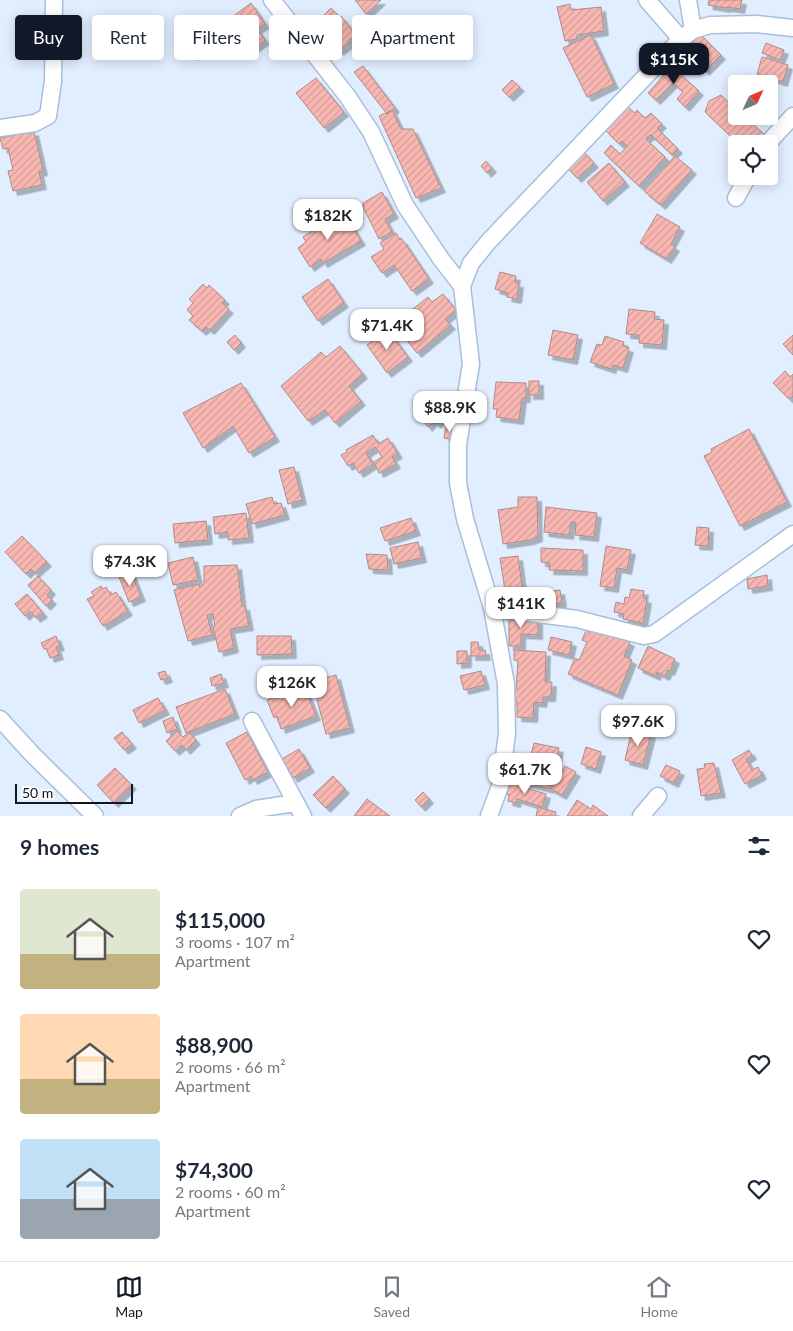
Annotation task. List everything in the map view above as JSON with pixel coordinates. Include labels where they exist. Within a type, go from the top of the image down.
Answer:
[{"type":"street","points":[[0,128],[35,123],[48,116],[53,81],[54,0]]},
{"type":"street","points":[[272,0],[348,97],[371,132],[405,205],[441,259],[462,286]]},
{"type":"street","points":[[647,0],[687,34]]},
{"type":"street","points":[[687,34],[688,0]]},
{"type":"street","points":[[489,816],[500,786],[508,734],[506,684],[492,608],[465,519],[458,483],[458,445],[471,364],[462,286],[471,263],[489,242],[687,34],[710,26],[756,24],[793,28]]},
{"type":"street","points":[[776,135],[793,116]]},
{"type":"street","points":[[736,198],[743,185]]},
{"type":"street","points":[[492,608],[576,619],[644,636],[654,634],[793,534]]},
{"type":"street","points":[[0,719],[33,756],[94,816]]},
{"type":"street","points":[[240,816],[256,809],[299,810],[252,721]]},
{"type":"street","points":[[0,728],[94,816]]},
{"type":"street","points":[[642,816],[658,796]]},
{"type":"building","points":[[355,0],[381,0],[366,14]]},
{"type":"building","points":[[709,0],[742,0],[740,9],[708,5]]},
{"type":"building","points":[[251,3],[259,15],[235,15]]},
{"type":"building","points":[[570,4],[571,10],[601,7],[604,31],[577,35],[577,39],[565,41],[557,7]]},
{"type":"building","points":[[331,8],[338,15],[324,15]]},
{"type":"building","points":[[259,15],[265,24],[259,28]]},
{"type":"building","points":[[342,17],[352,30],[352,38],[348,41],[349,43],[342,49]]},
{"type":"building","points":[[259,32],[265,40],[259,44]]},
{"type":"building","points":[[699,33],[721,55],[705,71],[683,50]]},
{"type":"building","points":[[591,35],[614,84],[587,97],[563,48]]},
{"type":"building","points":[[766,43],[784,50],[780,60],[762,53]]},
{"type":"building","points":[[762,57],[788,65],[783,82],[778,80],[778,75],[757,74]]},
{"type":"building","points":[[668,63],[699,91],[685,107],[677,99],[683,92],[673,83],[656,100],[648,93],[664,75],[660,71]]},
{"type":"building","points":[[363,66],[395,108],[387,114],[354,72]]},
{"type":"building","points":[[316,78],[344,112],[324,128],[296,93]]},
{"type":"building","points":[[512,80],[520,87],[509,97],[502,90]]},
{"type":"building","points":[[721,95],[728,102],[728,125],[754,125],[765,135],[729,135],[705,112],[709,101]]},
{"type":"building","points":[[628,107],[635,113],[637,110],[645,118],[651,113],[662,124],[657,128],[678,149],[672,155],[651,135],[647,137],[646,139],[665,157],[639,186],[604,153],[611,145],[620,154],[627,146],[622,141],[619,144],[605,130]]},
{"type":"building","points":[[392,110],[401,129],[413,129],[441,188],[416,198],[379,116]]},
{"type":"building","points":[[34,131],[43,171],[39,172],[42,185],[13,191],[8,171],[13,170],[8,148],[3,149],[0,138]]},
{"type":"building","points":[[583,151],[594,163],[577,178],[566,166]]},
{"type":"building","points":[[675,156],[692,170],[661,205],[644,191]]},
{"type":"building","points":[[486,161],[492,168],[487,173],[481,166]]},
{"type":"building","points":[[609,163],[625,182],[603,201],[587,182]]},
{"type":"building","points":[[382,192],[394,214],[385,219],[392,232],[379,239],[362,205]]},
{"type":"building","points":[[657,214],[680,227],[671,244],[675,247],[667,259],[640,243]]},
{"type":"building","points":[[336,216],[343,226],[349,221],[361,241],[323,263],[321,259],[310,267],[298,248],[306,242],[303,237]]},
{"type":"building","points":[[396,233],[429,279],[412,291],[394,265],[382,273],[371,257],[384,249],[380,243]]},
{"type":"building","points":[[500,272],[516,276],[515,283],[519,283],[517,299],[507,297],[508,293],[495,289]]},
{"type":"building","points":[[328,279],[344,303],[318,321],[302,297]]},
{"type":"building","points":[[203,284],[207,288],[209,285],[225,300],[222,303],[229,309],[210,330],[206,327],[202,331],[189,320],[193,316],[187,310],[193,303],[189,299]]},
{"type":"building","points":[[443,294],[456,310],[445,319],[451,325],[417,353],[394,324],[428,297],[432,302]]},
{"type":"building","points":[[629,309],[655,312],[654,319],[664,320],[662,345],[639,343],[639,335],[626,334]]},
{"type":"building","points":[[388,330],[408,357],[387,373],[367,345]]},
{"type":"building","points":[[553,330],[578,335],[573,360],[548,355]]},
{"type":"building","points":[[235,335],[241,343],[234,350],[227,342]]},
{"type":"building","points":[[793,335],[793,355],[783,344]]},
{"type":"building","points":[[605,336],[624,342],[623,346],[629,348],[623,368],[613,365],[611,369],[590,362],[597,344],[602,345]]},
{"type":"building","points":[[340,346],[363,374],[349,386],[361,401],[335,423],[325,410],[308,421],[281,386],[321,352],[326,357]]},
{"type":"building","points":[[785,371],[790,377],[793,374],[793,396],[789,399],[773,383]]},
{"type":"building","points":[[529,381],[539,381],[539,395],[529,395]]},
{"type":"building","points":[[496,382],[526,383],[526,398],[522,398],[519,420],[496,417],[497,409],[493,409]]},
{"type":"building","points":[[241,383],[275,437],[249,453],[233,426],[203,448],[183,413]]},
{"type":"building","points":[[435,408],[443,418],[436,424],[433,421],[428,427],[424,422],[430,417],[428,414]]},
{"type":"building","points":[[446,426],[455,428],[453,440],[444,438]]},
{"type":"building","points":[[749,429],[787,502],[740,526],[704,456],[712,452],[711,449]]},
{"type":"building","points":[[373,435],[378,444],[388,438],[398,454],[392,457],[396,464],[379,473],[374,462],[382,457],[375,447],[366,453],[373,464],[359,473],[353,463],[348,466],[341,455],[347,452],[346,450]]},
{"type":"building","points":[[294,467],[302,500],[288,504],[279,470]]},
{"type":"building","points":[[272,497],[274,504],[281,503],[285,515],[252,524],[246,504]]},
{"type":"building","points":[[518,497],[537,497],[538,537],[503,544],[498,510],[518,507]]},
{"type":"building","points":[[546,507],[597,513],[594,537],[575,535],[576,523],[571,522],[569,535],[544,532]]},
{"type":"building","points":[[246,513],[249,538],[228,540],[228,532],[215,534],[213,517]]},
{"type":"building","points":[[411,518],[416,531],[385,541],[380,528]]},
{"type":"building","points":[[206,521],[208,540],[175,543],[173,524]]},
{"type":"building","points":[[697,527],[709,528],[708,546],[695,545]]},
{"type":"building","points":[[22,536],[47,562],[35,573],[31,569],[26,574],[5,552]]},
{"type":"building","points":[[418,542],[422,558],[394,564],[390,548]]},
{"type":"building","points":[[606,546],[631,550],[627,570],[617,568],[614,588],[600,586]]},
{"type":"building","points":[[541,548],[583,550],[583,571],[549,570],[550,563],[541,562]]},
{"type":"building","points":[[366,554],[387,555],[388,570],[369,569]]},
{"type":"building","points":[[518,556],[523,594],[506,597],[500,558]]},
{"type":"building","points":[[193,557],[198,580],[173,585],[168,563]]},
{"type":"building","points":[[237,565],[242,606],[245,606],[249,626],[230,629],[234,648],[219,652],[213,627],[215,626],[213,614],[207,615],[212,635],[188,641],[174,590],[199,584],[200,587],[204,584],[204,566]]},
{"type":"building","points":[[131,572],[141,597],[129,602],[119,577]]},
{"type":"building","points":[[767,575],[768,586],[748,589],[747,579]]},
{"type":"building","points":[[38,576],[51,590],[47,595],[52,600],[46,606],[28,585]]},
{"type":"building","points":[[101,586],[103,589],[106,587],[111,595],[116,592],[128,611],[103,626],[87,599],[94,596],[91,592]]},
{"type":"building","points":[[631,589],[644,591],[643,598],[647,599],[643,623],[623,619],[624,614],[614,612],[616,602],[624,604],[625,597],[629,598]]},
{"type":"building","points":[[560,590],[562,603],[536,607],[534,594]]},
{"type":"building","points":[[27,594],[43,613],[36,618],[30,611],[25,616],[15,604]]},
{"type":"building","points":[[506,617],[538,618],[538,635],[521,634],[521,646],[509,646],[509,619],[506,619]]},
{"type":"building","points":[[589,624],[630,642],[624,656],[632,660],[618,695],[568,674],[575,658],[579,660],[587,642],[582,640]]},
{"type":"building","points":[[56,636],[60,646],[56,647],[59,655],[50,658],[46,648],[44,649],[41,643]]},
{"type":"building","points":[[257,636],[291,636],[292,654],[257,655]]},
{"type":"building","points":[[551,637],[572,642],[569,655],[548,650]]},
{"type":"building","points":[[471,642],[478,642],[479,650],[485,650],[486,656],[471,656]]},
{"type":"building","points":[[648,646],[675,659],[670,671],[668,670],[665,676],[657,672],[656,676],[638,668]]},
{"type":"building","points":[[514,650],[546,652],[545,682],[552,682],[551,697],[543,697],[542,703],[534,702],[533,718],[517,717],[517,701],[512,700],[512,689],[516,689],[518,661],[514,660]]},
{"type":"building","points":[[457,651],[467,651],[467,663],[457,664]]},
{"type":"building","points":[[165,671],[168,678],[161,680],[158,673]]},
{"type":"building","points":[[481,671],[485,685],[464,690],[460,676]]},
{"type":"building","points":[[221,674],[224,683],[212,686],[210,678]]},
{"type":"building","points":[[336,675],[350,728],[326,734],[313,681]]},
{"type":"building","points":[[304,686],[316,716],[281,729],[277,716],[274,718],[267,700]]},
{"type":"building","points":[[225,689],[235,714],[186,733],[176,707]]},
{"type":"building","points":[[158,698],[165,710],[139,723],[133,710]]},
{"type":"building","points":[[636,709],[641,712],[639,715],[643,717],[639,724],[626,716],[629,711],[633,713]]},
{"type":"building","points":[[173,717],[177,729],[167,733],[163,721]]},
{"type":"building","points":[[632,729],[651,734],[643,765],[625,760]]},
{"type":"building","points":[[177,731],[183,737],[189,732],[196,740],[186,750],[182,745],[175,751],[166,741]]},
{"type":"building","points":[[122,732],[132,744],[124,750],[114,738]]},
{"type":"building","points":[[247,732],[268,772],[253,780],[251,776],[245,780],[226,743]]},
{"type":"building","points":[[534,743],[559,748],[550,789],[522,782],[524,770],[527,770]]},
{"type":"building","points":[[586,747],[601,752],[596,769],[581,764]]},
{"type":"building","points":[[299,749],[310,768],[293,778],[282,759]]},
{"type":"building","points":[[749,750],[752,755],[746,759],[752,770],[758,767],[762,775],[745,784],[732,760]]},
{"type":"building","points":[[714,763],[721,793],[701,796],[697,769],[705,768],[704,764]]},
{"type":"building","points":[[666,765],[680,771],[674,783],[660,776]]},
{"type":"building","points":[[565,766],[576,772],[562,795],[551,789]]},
{"type":"building","points":[[115,768],[132,785],[114,803],[97,785]]},
{"type":"building","points":[[333,776],[345,789],[326,808],[313,795]]},
{"type":"building","points":[[510,783],[546,794],[542,807],[517,799],[516,803],[508,801],[509,795],[506,794]]},
{"type":"building","points":[[423,792],[429,799],[421,807],[415,800]]},
{"type":"building","points":[[367,799],[390,816],[354,816]]},
{"type":"building","points":[[577,800],[591,809],[593,805],[608,816],[567,816]]},
{"type":"building","points":[[538,807],[556,812],[555,816],[536,816]]}]
